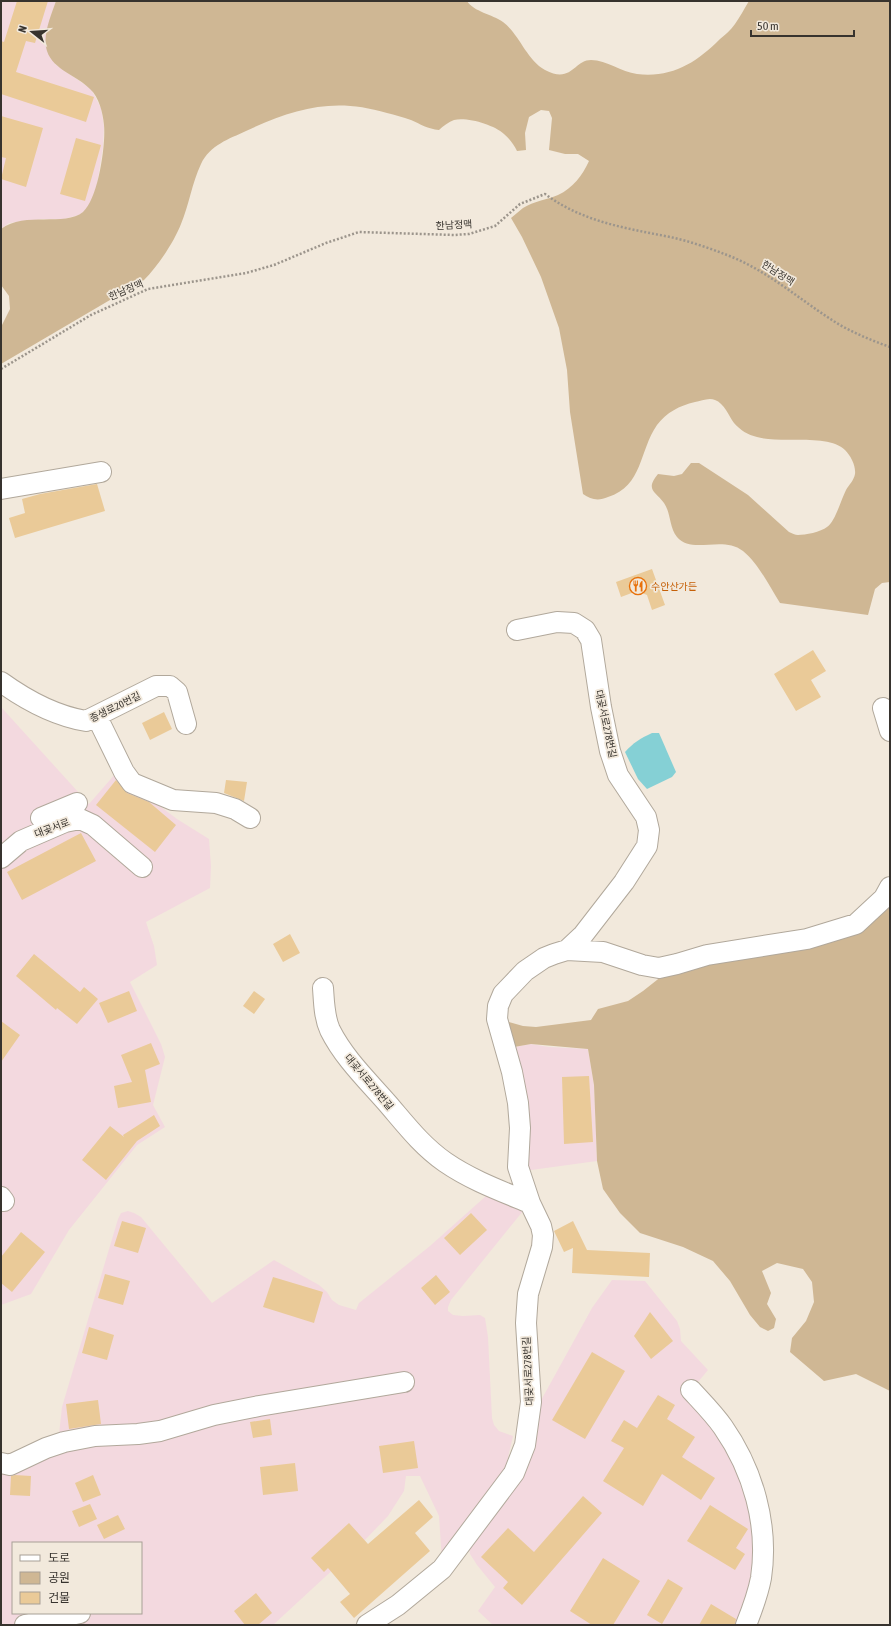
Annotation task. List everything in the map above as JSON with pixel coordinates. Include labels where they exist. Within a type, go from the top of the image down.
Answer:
[{"type":"lane","points":[[1,489],[101,472]]},
{"type":"lane","name":"대곶서로278번길","points":[[517,630],[557,622],[574,622],[585,630],[592,640],[601,707],[610,751],[618,775],[646,817],[649,830],[647,846],[624,882],[583,935],[567,950]]},
{"type":"lane","name":"종생로20번길","points":[[1,682],[43,707],[86,722],[156,686],[170,686],[177,692],[186,724]]},
{"type":"lane","points":[[883,708],[890,731]]},
{"type":"lane","points":[[97,717],[124,772],[132,783],[173,800],[216,803],[235,809],[250,818]]},
{"type":"lane","points":[[1,840],[26,824],[77,803]]},
{"type":"lane","name":"대곶서로","points":[[1,858],[8,850],[21,841],[65,822],[80,819],[93,825],[142,867]]},
{"type":"lane","name":"대곶서로278번길","points":[[367,1625],[398,1605],[442,1570],[514,1473],[525,1445],[531,1402],[526,1323],[528,1294],[542,1247],[543,1234],[541,1226],[530,1203],[518,1167],[520,1128],[519,1109],[512,1072],[497,1019],[498,1006],[503,994],[525,971],[544,958],[567,950],[603,952],[642,965],[659,968],[707,955],[807,939],[856,924],[884,898],[890,887]]},
{"type":"lane","name":"대곶서로278번길","points":[[323,988],[324,1008],[329,1028],[339,1046],[351,1063],[424,1146],[446,1162],[486,1185],[530,1203]]},
{"type":"lane","points":[[1,1463],[10,1465],[46,1448],[64,1442],[95,1436],[138,1434],[160,1431],[214,1415],[237,1410],[404,1382]]},
{"type":"lane","points":[[691,1390],[712,1412],[732,1441],[745,1465],[756,1498],[760,1519],[763,1561],[758,1594],[746,1625]]},
{"type":"lane","points":[[25,1625],[75,1614]]},
{"type":"path","name":"한남정맥","points":[[1,369],[91,315],[148,289],[246,273],[274,265],[326,243],[359,232],[374,231],[454,235],[482,231],[495,226],[520,204],[545,194],[555,202],[581,215],[604,224],[672,238],[728,255],[755,268],[860,336],[890,347]]},
{"type":"shaded area","points":[[1,1],[56,1],[46,33],[55,64],[91,89],[101,108],[104,126],[103,147],[97,185],[91,202],[85,211],[79,215],[64,219],[43,219],[9,223],[1,229]]},
{"type":"shaded area","points":[[1,707],[89,804],[116,773],[177,819],[209,839],[211,866],[210,888],[146,922],[154,946],[157,965],[130,982],[161,1044],[165,1057],[153,1105],[165,1127],[137,1145],[69,1230],[31,1294],[1,1305]]},
{"type":"shaded area","points":[[531,1044],[549,1047],[588,1049],[594,1085],[597,1161],[524,1171],[514,1047]]},
{"type":"shaded area","points":[[492,1195],[519,1205],[523,1211],[451,1300],[448,1307],[448,1311],[453,1315],[480,1315],[485,1318],[488,1337],[492,1418],[494,1425],[499,1431],[513,1436],[501,1480],[442,1561],[439,1516],[420,1476],[406,1476],[404,1491],[388,1516],[364,1541],[273,1625],[1,1625],[1,1453],[9,1455],[59,1434],[62,1407],[121,1213],[128,1211],[141,1217],[212,1303],[274,1260],[319,1285],[327,1292],[332,1300],[339,1305],[356,1310],[359,1303],[430,1246],[486,1196]]},
{"type":"shaded area","points":[[612,1280],[645,1281],[677,1321],[680,1329],[681,1341],[708,1370],[688,1394],[711,1423],[739,1472],[753,1519],[755,1565],[741,1625],[493,1625],[478,1611],[495,1587],[477,1565],[470,1554],[469,1547],[494,1511],[526,1472],[539,1404],[592,1308]]},
{"type":"green space","points":[[56,1],[467,1],[474,8],[499,19],[509,27],[533,60],[545,70],[554,74],[567,73],[585,61],[591,60],[603,62],[631,73],[650,75],[661,74],[683,67],[702,55],[732,28],[749,1],[890,1],[890,582],[882,583],[875,589],[868,615],[780,603],[759,569],[743,551],[726,545],[691,545],[683,542],[677,537],[674,533],[668,511],[664,503],[652,487],[654,479],[658,474],[674,476],[682,474],[691,463],[699,463],[748,495],[789,532],[798,535],[813,533],[824,529],[833,521],[846,490],[853,480],[855,471],[854,464],[845,450],[837,445],[816,440],[778,440],[754,436],[744,432],[736,426],[724,407],[713,399],[710,399],[679,408],[669,413],[661,420],[651,435],[634,476],[628,485],[619,492],[605,498],[598,499],[589,498],[583,494],[570,412],[567,370],[559,328],[541,277],[511,218],[523,208],[558,195],[568,189],[580,177],[589,161],[578,154],[565,154],[549,150],[552,118],[549,111],[541,110],[529,117],[525,133],[526,150],[517,151],[512,142],[504,134],[480,122],[460,119],[454,120],[439,130],[396,115],[368,108],[350,106],[315,107],[298,111],[281,116],[220,143],[209,152],[201,164],[178,231],[160,261],[144,280],[1,364],[1,327],[10,309],[9,296],[1,285],[1,229],[21,221],[66,218],[83,212],[93,196],[97,184],[104,145],[102,110],[96,96],[85,84],[60,68],[50,58],[47,51],[46,32]]},
{"type":"green space","points":[[890,902],[890,1391],[856,1374],[824,1381],[790,1352],[792,1338],[806,1321],[814,1302],[812,1282],[803,1269],[777,1263],[762,1271],[771,1293],[767,1304],[776,1319],[774,1328],[768,1331],[760,1327],[750,1315],[730,1281],[713,1261],[683,1247],[640,1233],[620,1213],[603,1189],[597,1161],[594,1085],[588,1049],[531,1044],[514,1047],[505,1021],[523,1026],[536,1027],[591,1020],[598,1009],[628,1001],[662,976],[770,945]]},
{"type":"water","points":[[652,733],[659,733],[676,772],[672,777],[647,789],[638,779],[625,752],[637,741]]},
{"type":"building","points":[[17,1],[48,1],[35,43],[26,41],[16,72],[94,97],[86,122],[1,94],[1,41],[4,42]]},
{"type":"building","points":[[1,116],[43,128],[26,187],[1,179],[6,158],[1,157]]},
{"type":"building","points":[[76,138],[101,145],[85,201],[60,194]]},
{"type":"building","points":[[97,484],[105,511],[15,538],[9,518],[25,513],[22,499],[40,494]]},
{"type":"building","name":"수안산가든","points":[[652,569],[665,605],[652,610],[647,595],[637,591],[621,597],[616,582]]},
{"type":"building","points":[[813,650],[826,671],[811,680],[821,697],[796,711],[774,674]]},
{"type":"building","points":[[164,712],[172,729],[150,740],[142,723]]},
{"type":"building","points":[[116,780],[127,793],[149,802],[176,825],[155,852],[96,805]]},
{"type":"building","points":[[226,780],[247,782],[244,801],[224,793]]},
{"type":"building","points":[[81,833],[96,861],[22,900],[7,872]]},
{"type":"building","points":[[290,934],[300,953],[283,962],[273,944]]},
{"type":"building","points":[[34,954],[80,992],[84,987],[98,999],[77,1024],[57,1008],[56,1010],[16,976]]},
{"type":"building","points":[[129,991],[137,1011],[108,1023],[99,1003]]},
{"type":"building","points":[[254,991],[265,999],[254,1014],[243,1006]]},
{"type":"building","points":[[1,1021],[20,1035],[1,1062]]},
{"type":"building","points":[[151,1043],[160,1064],[145,1070],[151,1102],[118,1108],[114,1086],[132,1082],[121,1055]]},
{"type":"building","points":[[589,1076],[593,1142],[564,1144],[562,1077]]},
{"type":"building","points":[[154,1115],[160,1126],[137,1141],[106,1180],[82,1160],[110,1126],[124,1137],[123,1135]]},
{"type":"building","points":[[471,1213],[487,1230],[460,1255],[444,1238]]},
{"type":"building","points":[[122,1221],[146,1228],[138,1253],[114,1246]]},
{"type":"building","points":[[573,1221],[587,1250],[650,1253],[649,1277],[572,1273],[573,1248],[564,1252],[554,1231]]},
{"type":"building","points":[[21,1232],[45,1252],[12,1292],[1,1283],[1,1257]]},
{"type":"building","points":[[105,1274],[130,1281],[123,1305],[98,1298]]},
{"type":"building","points":[[436,1275],[450,1292],[435,1305],[421,1288]]},
{"type":"building","points":[[273,1277],[323,1292],[314,1323],[263,1307]]},
{"type":"building","points":[[650,1312],[673,1341],[651,1359],[634,1336]]},
{"type":"building","points":[[89,1327],[114,1335],[107,1360],[82,1353]]},
{"type":"building","points":[[592,1352],[625,1371],[585,1439],[552,1420]]},
{"type":"building","points":[[658,1395],[675,1405],[667,1419],[695,1437],[682,1457],[715,1478],[701,1500],[662,1474],[643,1506],[603,1481],[624,1448],[611,1441],[624,1420],[637,1428]]},
{"type":"building","points":[[98,1400],[101,1424],[69,1429],[66,1404]]},
{"type":"building","points":[[270,1419],[272,1435],[253,1438],[250,1422]]},
{"type":"building","points":[[414,1441],[418,1468],[383,1473],[379,1446]]},
{"type":"building","points":[[295,1463],[298,1491],[263,1495],[260,1467]]},
{"type":"building","points":[[93,1475],[101,1495],[83,1502],[75,1483]]},
{"type":"building","points":[[11,1476],[31,1476],[30,1496],[10,1495]]},
{"type":"building","points":[[583,1496],[602,1513],[522,1605],[503,1588],[508,1582],[481,1557],[508,1528],[534,1552]]},
{"type":"building","points":[[419,1500],[433,1517],[415,1533],[430,1551],[354,1618],[340,1602],[350,1594],[328,1568],[324,1572],[311,1558],[349,1523],[368,1544]]},
{"type":"building","points":[[90,1504],[97,1519],[79,1527],[72,1511]]},
{"type":"building","points":[[710,1505],[748,1529],[736,1548],[745,1554],[735,1570],[687,1541]]},
{"type":"building","points":[[118,1515],[125,1529],[104,1539],[97,1525]]},
{"type":"building","points":[[603,1558],[640,1581],[613,1625],[592,1625],[570,1611]]},
{"type":"building","points":[[668,1579],[683,1588],[662,1624],[647,1615]]},
{"type":"building","points":[[256,1593],[272,1613],[258,1625],[245,1625],[234,1611]]},
{"type":"building","points":[[711,1604],[736,1619],[735,1625],[699,1625]]},
{"type":"place","name":"수안산가든","points":[[638,586]]}]
